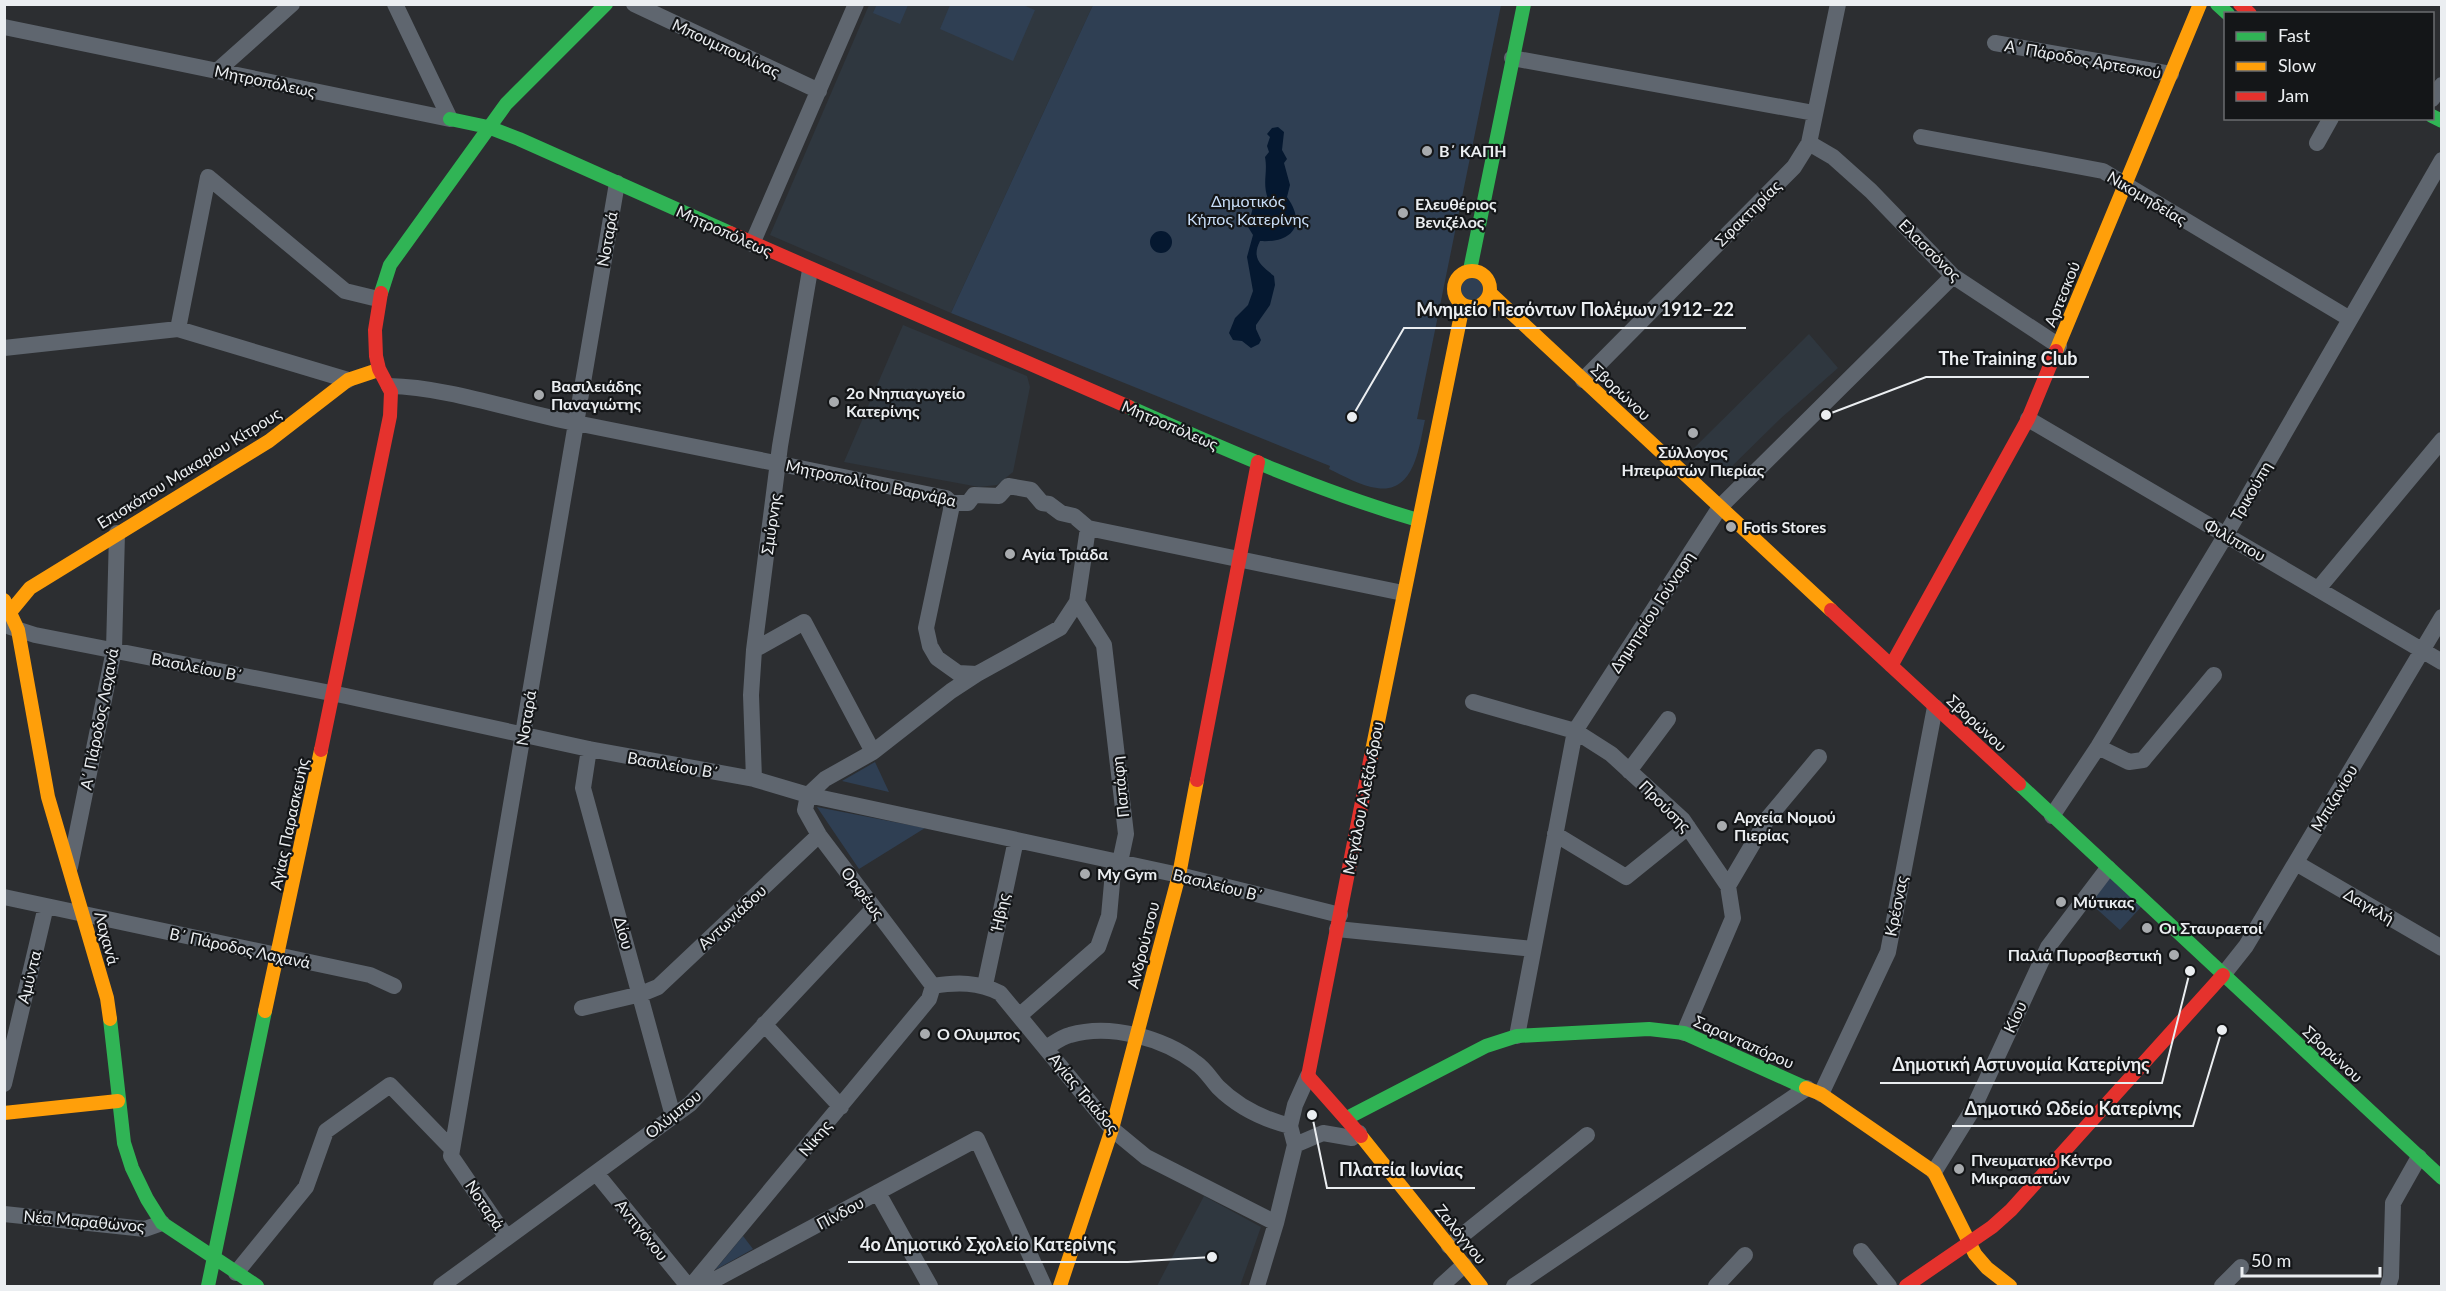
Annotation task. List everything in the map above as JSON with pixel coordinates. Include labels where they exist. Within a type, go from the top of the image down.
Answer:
[{"type":"street","points":[[217,71],[292,4]]},
{"type":"street","points":[[395,4],[450,119]]},
{"type":"street","points":[[389,386],[378,370],[375,355],[378,299],[382,282],[390,265],[506,104],[606,4]]},
{"type":"street","name":"Μπουμπουλίνας","points":[[634,4],[819,90]]},
{"type":"street","points":[[752,244],[856,4]]},
{"type":"street","points":[[1470,270],[1524,4]]},
{"type":"street","name":"Σφακτηρίας","points":[[1583,380],[1794,167],[1809,143],[1838,4]]},
{"type":"street","points":[[2193,5],[2224,13]]},
{"type":"street","name":"Αρτεσκού","points":[[1891,666],[2028,418],[2180,54],[2193,5]]},
{"type":"street","name":"Μητροπόλεως","points":[[4,27],[488,127],[810,270],[1258,462],[1371,508],[1418,520]]},
{"type":"street","name":"Α΄ Πάροδος Αρτεσκού","points":[[1995,43],[2171,74]]},
{"type":"street","points":[[1512,58],[1814,113]]},
{"type":"street","points":[[2317,143],[2330,120]]},
{"type":"street","name":"Νικομηδείας","points":[[1921,137],[2103,171],[2350,319]]},
{"type":"street","name":"Ελασσόνος","points":[[1809,143],[1833,157],[1871,190],[1953,276],[2059,346]]},
{"type":"street","name":"Τρικούπη","points":[[2052,816],[2098,747],[2226,534],[2442,160]]},
{"type":"street","points":[[178,329],[208,177],[345,291],[378,299]]},
{"type":"street","name":"Νοταρά","points":[[507,1238],[451,1156],[574,423],[617,183]]},
{"type":"street","name":"Σμύρνης","points":[[754,780],[751,695],[754,650],[778,462],[810,270]]},
{"type":"street","points":[[1470,270],[1489,281],[1490,293],[1479,305],[1468,307],[1455,297],[1454,285],[1460,275],[1470,270]]},
{"type":"street","name":"Δημητρίου Γούναρη","points":[[1517,1036],[1575,732],[1720,507],[1953,276]]},
{"type":"street","name":"Σβορώνου","points":[[1490,293],[2442,1178]]},
{"type":"street","name":"Μεγάλου Αλεξάνδρου","points":[[1257,1287],[1276,1223],[1295,1145],[1290,1126],[1294,1105],[1308,1076],[1403,593],[1463,305]]},
{"type":"street","points":[[4,348],[178,329],[348,380]]},
{"type":"street","name":"Επισκόπου Μακαρίου Κίτρους","points":[[10,616],[30,588],[269,441],[348,380],[378,370]]},
{"type":"street","name":"Μητροπολίτου Βαρνάβα","points":[[389,386],[416,387],[574,423],[778,462],[946,498],[951,503],[968,503],[974,495],[999,496],[1008,486],[1020,486],[1031,490],[1042,503],[1049,504],[1061,513],[1074,516],[1088,528],[1403,593]]},
{"type":"street","name":"Αγίας Παρασκευής","points":[[208,1287],[334,694],[390,416],[389,386]]},
{"type":"street","name":"Φιλίππου","points":[[2028,418],[2442,662]]},
{"type":"street","points":[[2318,589],[2442,440]]},
{"type":"street","name":"Ανδρούτσου","points":[[1060,1287],[1112,1129],[1179,874],[1258,462]]},
{"type":"street","points":[[951,503],[926,628],[930,646],[937,658],[958,673],[977,674]]},
{"type":"street","points":[[808,795],[825,779],[873,752],[951,691],[1060,628],[1077,602],[1088,528]]},
{"type":"street","name":"Α΄ Πάροδος Λαχανά","points":[[70,867],[114,650],[117,533]]},
{"type":"street","name":"Παπάφη","points":[[1020,1016],[1098,947],[1109,916],[1113,872],[1120,862],[1126,834],[1104,645],[1077,602]]},
{"type":"street","name":"Βασιλείου Β΄","points":[[10,616],[114,650],[334,694],[589,749],[754,780],[808,795],[1179,874],[1339,922],[1533,949]]},
{"type":"street","name":"Λαχανά","points":[[10,616],[48,797],[107,998],[124,1143],[132,1168],[147,1199],[162,1222],[257,1287]]},
{"type":"street","name":"Μπιζανίου","points":[[2223,975],[2246,946],[2442,618]]},
{"type":"street","points":[[754,650],[804,622],[873,752]]},
{"type":"street","points":[[2098,747],[2129,762],[2143,760],[2214,675]]},
{"type":"street","name":"Προύσης","points":[[1473,702],[1575,732],[1611,754],[1688,827],[1728,886],[1733,918],[1684,1033]]},
{"type":"street","name":"Κρέσνας","points":[[1814,1091],[1887,952],[1935,707]]},
{"type":"street","points":[[1629,771],[1668,719]]},
{"type":"street","name":"Δίου","points":[[589,749],[583,788],[674,1116]]},
{"type":"street","points":[[1728,886],[1768,818],[1819,757]]},
{"type":"street","name":"Ορφέως","points":[[808,795],[805,810],[819,835],[933,986]]},
{"type":"street","points":[[1555,834],[1626,877],[1688,827]]},
{"type":"street","name":"Αντωνιάδου","points":[[582,1008],[641,994],[658,987],[819,835]]},
{"type":"street","name":"Ήβης","points":[[984,985],[1016,840]]},
{"type":"street","name":"Δαγκλή","points":[[2296,863],[2442,948]]},
{"type":"street","name":"Κίου","points":[[1934,1172],[1973,1109],[2048,947],[2108,868]]},
{"type":"street","name":"Β΄ Πάροδος Λαχανά","points":[[4,897],[370,975],[394,986]]},
{"type":"street","name":"Αμύντα","points":[[4,1083],[46,906]]},
{"type":"street","name":"Ολύμπου","points":[[441,1287],[690,1104],[874,908]]},
{"type":"street","points":[[1906,1287],[2012,1210],[2223,975]]},
{"type":"street","points":[[933,986],[984,985]]},
{"type":"street","name":"Αγίας Τριάδος","points":[[984,985],[1000,993],[1112,1129],[1146,1157],[1276,1223]]},
{"type":"street","name":"Νίκης","points":[[690,1287],[841,1107],[928,999],[933,986]]},
{"type":"street","points":[[764,1024],[841,1107]]},
{"type":"street","name":"Σαρανταπόρου","points":[[1347,1118],[1476,1051],[1517,1036],[1649,1029],[1684,1033],[1814,1091],[1934,1172],[1968,1243],[1987,1268],[2010,1287]]},
{"type":"street","points":[[1046,1048],[1067,1036],[1086,1031],[1112,1030],[1176,1049],[1199,1065],[1238,1105],[1248,1111],[1290,1126]]},
{"type":"street","name":"Ζαλόγγου","points":[[1308,1076],[1347,1118],[1482,1287]]},
{"type":"street","points":[[236,1273],[306,1186],[326,1131],[390,1085],[452,1149]]},
{"type":"street","points":[[1514,1287],[1814,1091]]},
{"type":"street","points":[[4,1113],[118,1101]]},
{"type":"street","points":[[1295,1145],[1323,1133],[1352,1138],[1359,1133]]},
{"type":"street","points":[[1449,1246],[1587,1135]]},
{"type":"street","name":"Πίνδου","points":[[704,1287],[978,1139],[1044,1287]]},
{"type":"street","points":[[2388,1287],[2391,1276],[2393,1203],[2419,1157]]},
{"type":"street","name":"Αντιγόνου","points":[[596,1173],[690,1287]]},
{"type":"street","points":[[878,1193],[922,1284]]},
{"type":"street","name":"Νέα Μαραθώνος","points":[[4,1215],[145,1230],[162,1222]]},
{"type":"street","points":[[1862,1251],[1889,1287]]},
{"type":"street","points":[[1716,1287],[1745,1255]]},
{"type":"street","points":[[1441,1287],[1464,1265]]},
{"type":"street","points":[[2222,1287],[2241,1267]]},
{"type":"shaded area","points":[[869,5],[1093,5],[951,313],[770,235]]},
{"type":"shaded area","points":[[1278,127],[1284,132],[1282,150],[1287,159],[1284,163],[1290,185],[1287,197],[1296,216],[1296,224],[1288,235],[1281,239],[1260,241],[1257,247],[1257,257],[1274,276],[1275,285],[1270,305],[1256,325],[1261,340],[1259,344],[1251,348],[1242,341],[1233,340],[1229,333],[1235,318],[1248,305],[1253,291],[1247,257],[1253,235],[1248,227],[1253,207],[1268,199],[1265,188],[1265,157],[1269,152],[1267,146],[1270,137],[1267,134],[1272,128]]},
{"type":"shaded area","points":[[1161,231],[1169,234],[1172,242],[1169,250],[1161,253],[1153,250],[1150,242],[1153,234]]},
{"type":"shaded area","points":[[903,325],[1027,376],[1030,387],[1013,472],[997,485],[979,487],[844,462]]},
{"type":"shaded area","points":[[1809,334],[1838,368],[1780,419],[1722,476],[1693,449]]},
{"type":"shaded area","points":[[1204,1196],[1261,1227],[1240,1286],[1157,1286]]},
{"type":"green space","points":[[877,4],[908,5],[900,24],[873,13]]},
{"type":"green space","points":[[950,5],[1023,5],[1035,10],[1013,61],[940,29]]},
{"type":"green space","name":"Δημοτικός Κήπος Κατερίνης","points":[[1093,5],[1501,5],[1417,419],[1425,420],[1413,466],[1400,484],[1390,488],[1377,488],[1359,483],[1329,469],[1330,466],[951,313]]},
{"type":"green space","points":[[1472,278],[1480,281],[1483,289],[1480,297],[1472,300],[1464,297],[1461,289],[1464,281]]},
{"type":"green space","points":[[875,762],[889,792],[842,781]]},
{"type":"green space","points":[[817,807],[925,828],[859,869]]},
{"type":"green space","points":[[2110,876],[2142,906],[2120,930],[2089,902]]},
{"type":"green space","points":[[743,1236],[753,1249],[715,1270]]},
{"type":"traffic: fast","points":[[381,293],[390,265],[506,104],[606,4]]},
{"type":"traffic: fast","points":[[1470,270],[1524,4]]},
{"type":"traffic: fast","points":[[2217,4],[2226,12]]},
{"type":"traffic: fast","points":[[2434,117],[2442,121]]},
{"type":"traffic: fast","points":[[450,119],[488,127],[519,139],[730,233]]},
{"type":"traffic: fast","points":[[1129,407],[1308,483],[1418,520]]},
{"type":"traffic: fast","points":[[2019,784],[2442,1178]]},
{"type":"traffic: fast","points":[[208,1286],[265,1011]]},
{"type":"traffic: fast","points":[[110,1019],[124,1143],[132,1168],[147,1199],[162,1223],[257,1286]]},
{"type":"traffic: fast","points":[[1347,1118],[1486,1046],[1517,1036],[1649,1029],[1684,1033],[1806,1088]]},
{"type":"traffic: slow","points":[[2056,351],[2200,4]]},
{"type":"traffic: slow","points":[[1472,271],[1485,276],[1490,289],[1485,302],[1472,307],[1459,302],[1454,289],[1459,276],[1472,271]]},
{"type":"traffic: slow","points":[[1490,293],[1831,610]]},
{"type":"traffic: slow","points":[[1371,756],[1463,305]]},
{"type":"traffic: slow","points":[[11,611],[30,588],[269,441],[348,380],[378,370]]},
{"type":"traffic: slow","points":[[4,600],[18,630],[48,797],[107,998],[110,1019]]},
{"type":"traffic: slow","points":[[265,1011],[321,750]]},
{"type":"traffic: slow","points":[[1060,1286],[1112,1129],[1179,875],[1197,780]]},
{"type":"traffic: slow","points":[[1806,1088],[1821,1094],[1934,1172],[1975,1254],[1987,1268],[2010,1286]]},
{"type":"traffic: slow","points":[[4,1113],[118,1101]]},
{"type":"traffic: slow","points":[[1361,1136],[1481,1286]]},
{"type":"traffic: jam","points":[[2240,4],[2248,12]]},
{"type":"traffic: jam","points":[[730,233],[1129,407]]},
{"type":"traffic: jam","points":[[321,750],[390,416],[391,392],[379,369],[376,356],[375,330],[381,293]]},
{"type":"traffic: jam","points":[[1891,666],[2028,419],[2056,351]]},
{"type":"traffic: jam","points":[[1197,780],[1258,462]]},
{"type":"traffic: jam","points":[[1831,610],[2019,784]]},
{"type":"traffic: jam","points":[[1361,1136],[1308,1076],[1371,756]]},
{"type":"traffic: jam","points":[[1906,1286],[1992,1227],[2011,1210],[2223,975]]},
{"type":"place","name":"Β΄ ΚΑΠΗ","points":[[1427,151]]},
{"type":"place","name":"Ελευθέριος Βενιζέλος","points":[[1403,213]]},
{"type":"place","name":"Βασιλειάδης Παναγιώτης","points":[[539,395]]},
{"type":"place","name":"2ο Νηπιαγωγείο Κατερίνης","points":[[834,402]]},
{"type":"place","name":"The Training Club","points":[[1826,415]]},
{"type":"place","name":"Μνημείο Πεσόντων Πολέμων 1912–22","points":[[1352,417]]},
{"type":"place","name":"Σύλλογος Ηπειρωτών Πιερίας","points":[[1693,433]]},
{"type":"place","name":"Fotis Stores","points":[[1731,527]]},
{"type":"place","name":"Αγία Τριάδα","points":[[1010,554]]},
{"type":"place","name":"Αρχεία Νομού Πιερίας","points":[[1722,826]]},
{"type":"place","name":"My Gym","points":[[1085,874]]},
{"type":"place","name":"Μύτικας","points":[[2061,902]]},
{"type":"place","name":"Οι Σταυραετοί","points":[[2147,928]]},
{"type":"place","name":"Παλιά Πυροσβεστική","points":[[2174,955]]},
{"type":"place","name":"Δημοτική Αστυνομία Κατερίνης","points":[[2190,971]]},
{"type":"place","name":"Δημοτικό Ωδείο Κατερίνης","points":[[2222,1030]]},
{"type":"place","name":"Ο Όλυμπος","points":[[925,1034]]},
{"type":"place","name":"Πλατεία Ιωνίας","points":[[1312,1115]]},
{"type":"place","name":"Πνευματικό Κέντρο Μικρασιατών","points":[[1959,1169]]},
{"type":"place","name":"4ο Δημοτικό Σχολείο Κατερίνης","points":[[1212,1257]]}]
